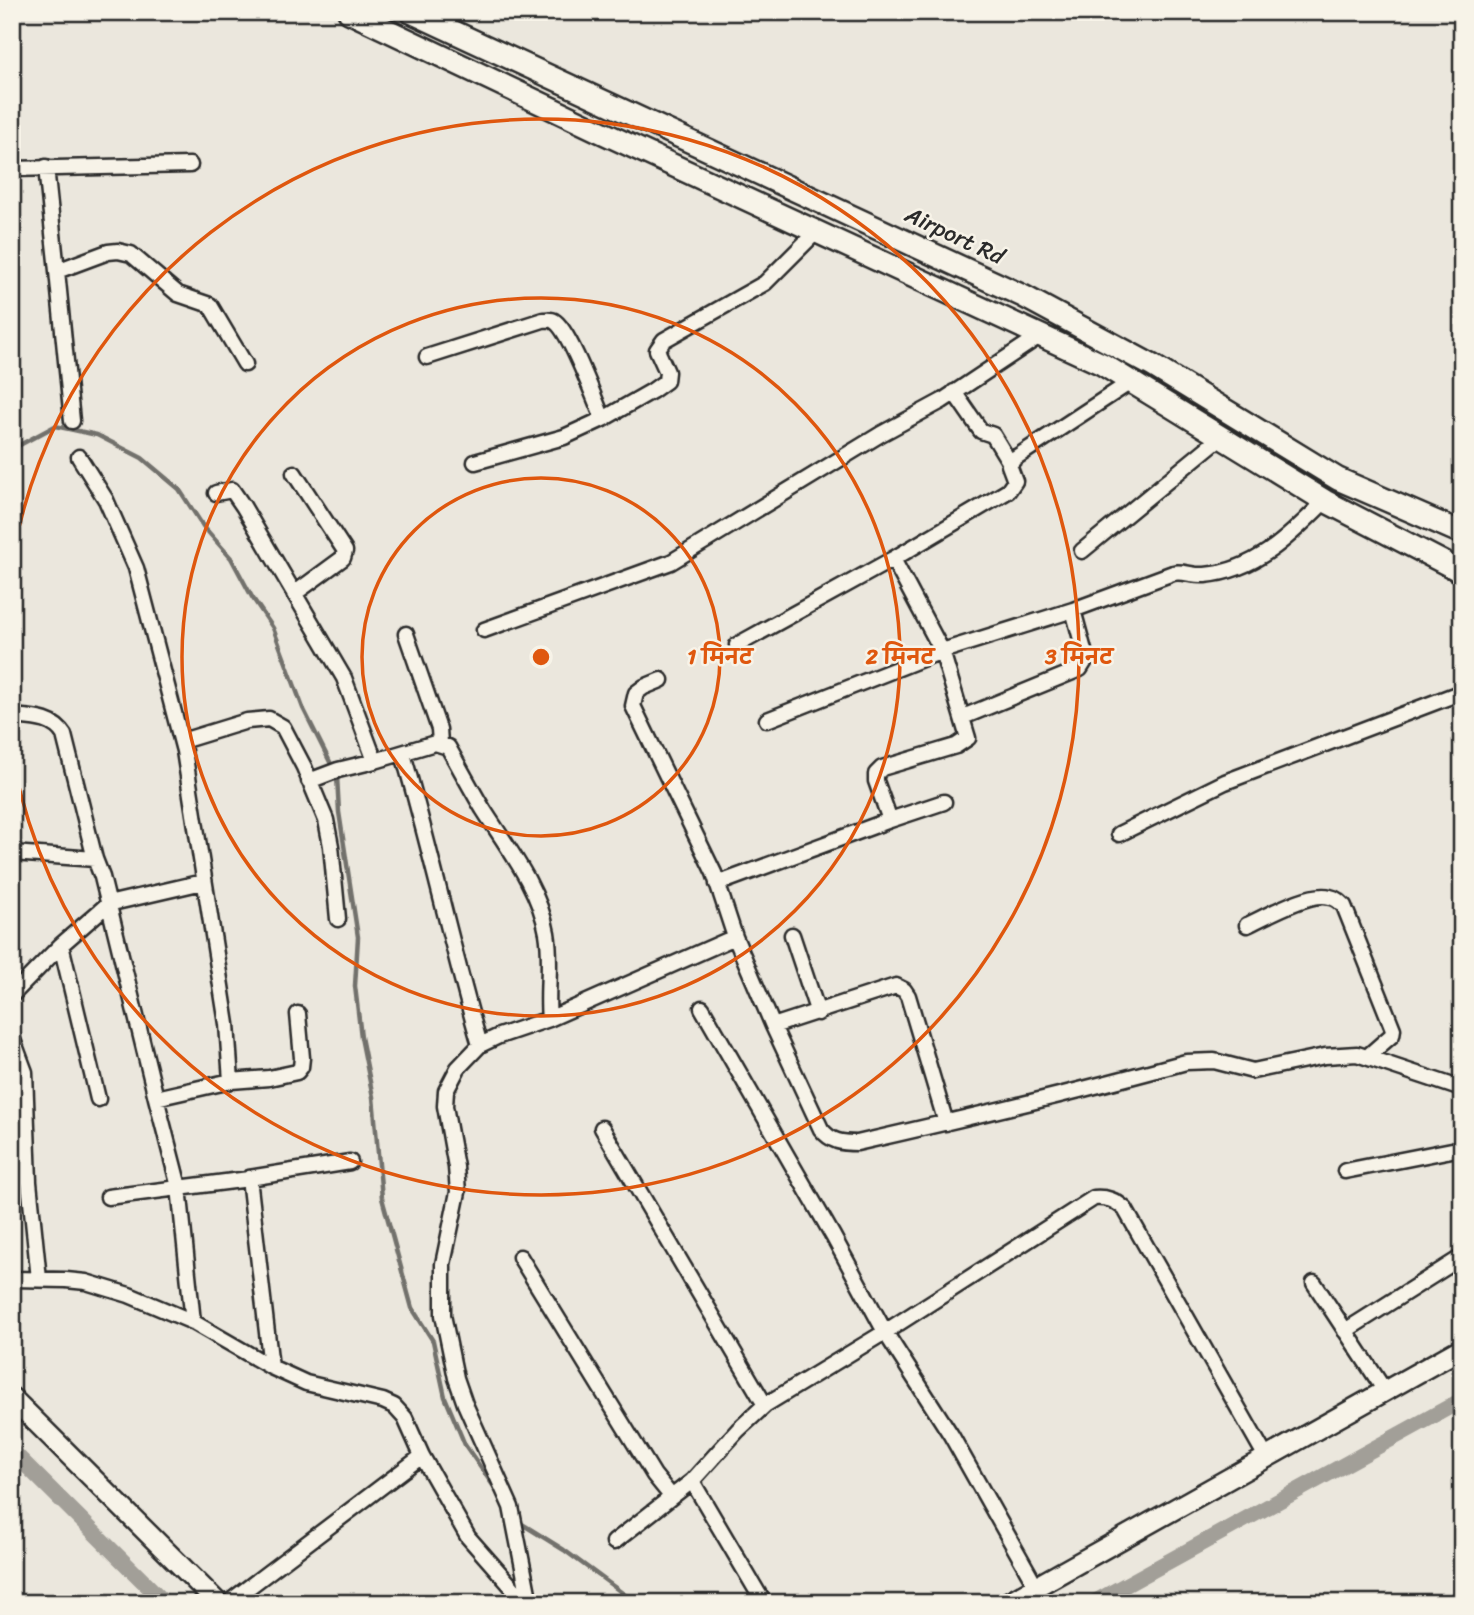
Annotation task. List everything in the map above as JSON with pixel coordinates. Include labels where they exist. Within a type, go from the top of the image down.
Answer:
[{"type":"main road","points":[[349,12],[1041,335],[1132,381],[1325,501],[1462,572]]},
{"type":"main road","name":"Airport Rd","points":[[411,12],[1023,296],[1153,366],[1338,479],[1462,533]]},
{"type":"street","points":[[12,169],[190,164]]},
{"type":"street","points":[[46,167],[72,421]]},
{"type":"street","points":[[475,462],[564,436],[603,419],[666,381],[667,372],[657,350],[664,340],[765,283],[816,232]]},
{"type":"street","points":[[57,271],[108,252],[131,254],[178,294],[210,305],[246,364]]},
{"type":"street","points":[[427,357],[543,320],[555,321],[580,364],[603,419]]},
{"type":"street","points":[[484,630],[671,562],[881,434],[954,393],[1041,335]]},
{"type":"street","points":[[1010,463],[1132,381]]},
{"type":"street","points":[[737,645],[893,559],[1008,491],[1015,481],[1010,463],[993,436],[981,432],[954,393]]},
{"type":"street","points":[[1082,551],[1221,437]]},
{"type":"street","points":[[79,457],[106,500],[136,568],[182,741],[225,1013],[231,1081]]},
{"type":"street","points":[[293,473],[345,551],[343,558],[294,593]]},
{"type":"street","points":[[216,493],[229,489],[234,492],[294,593],[347,685],[375,761]]},
{"type":"street","points":[[767,720],[942,652],[1073,610],[1172,573],[1205,575],[1245,564],[1269,553],[1325,501]]},
{"type":"street","points":[[890,820],[876,781],[878,771],[891,764],[965,742],[968,734],[942,652],[893,559]]},
{"type":"street","points":[[963,716],[1080,669],[1085,661],[1085,654],[1073,610]]},
{"type":"street","points":[[406,634],[439,729],[440,743]]},
{"type":"street","points":[[661,680],[635,693],[633,706],[717,884],[735,937],[773,1026],[827,1137],[842,1143],[856,1143],[1070,1094],[1186,1062],[1214,1061],[1253,1070],[1347,1054],[1367,1056],[1462,1089]]},
{"type":"street","points":[[1119,834],[1224,782],[1462,692]]},
{"type":"street","points":[[12,716],[51,722],[60,728],[64,735],[179,1186],[193,1322]]},
{"type":"street","points":[[182,741],[247,721],[269,719],[283,727],[312,779],[326,820],[338,919]]},
{"type":"street","points":[[312,779],[440,743],[449,747],[531,888],[547,930],[549,1019]]},
{"type":"street","points":[[403,754],[480,1045]]},
{"type":"street","points":[[717,884],[944,802]]},
{"type":"street","points":[[12,853],[95,859]]},
{"type":"street","points":[[12,995],[61,945],[108,904],[203,881]]},
{"type":"street","points":[[1247,925],[1312,897],[1328,896],[1338,900],[1343,906],[1393,1025],[1392,1035],[1367,1056]]},
{"type":"street","points":[[792,935],[818,1013]]},
{"type":"street","points":[[528,1603],[511,1507],[465,1404],[456,1378],[443,1315],[443,1264],[458,1192],[445,1106],[446,1091],[452,1076],[480,1045],[549,1019],[735,937]]},
{"type":"street","points":[[61,945],[98,1099]]},
{"type":"street","points":[[773,1026],[896,986],[904,989],[946,1123]]},
{"type":"street","points":[[702,1008],[886,1332],[951,1435],[1036,1586]]},
{"type":"street","points":[[156,1098],[231,1081],[269,1078],[297,1072],[302,1058],[298,1014]]},
{"type":"street","points":[[12,1037],[25,1072],[29,1182],[38,1279]]},
{"type":"street","points":[[602,1128],[765,1405]]},
{"type":"street","points":[[1345,1171],[1462,1148]]},
{"type":"street","points":[[108,1197],[249,1179],[350,1162]]},
{"type":"street","points":[[249,1179],[271,1367]]},
{"type":"street","points":[[614,1542],[692,1481],[738,1430],[765,1405],[886,1332],[1094,1198],[1103,1197],[1115,1201],[1125,1209],[1266,1457]]},
{"type":"street","points":[[520,1257],[654,1475],[671,1496]]},
{"type":"street","points":[[1345,1331],[1462,1257]]},
{"type":"street","points":[[12,1279],[66,1280],[129,1295],[193,1322],[271,1367],[306,1383],[394,1406],[405,1418],[422,1456],[468,1537],[528,1603]]},
{"type":"street","points":[[1314,1283],[1385,1391]]},
{"type":"street","points":[[1007,1603],[1462,1348]]},
{"type":"street","points":[[12,1398],[218,1603]]},
{"type":"street","points":[[228,1603],[422,1456]]},
{"type":"street","points":[[692,1481],[761,1598]]},
{"type":"waterway","points":[[12,452],[16,447],[55,426],[97,435],[142,458],[179,489],[203,526],[231,558],[273,628],[303,708],[337,776],[339,812],[358,937],[355,986],[361,1037],[373,1097],[382,1198],[412,1308],[433,1341],[445,1397],[465,1445],[499,1494]]},
{"type":"waterway","points":[[1093,1603],[1462,1400]]},
{"type":"waterway","points":[[12,1451],[165,1603]]},
{"type":"waterway","points":[[518,1517],[522,1524],[564,1550],[636,1603]]}]
